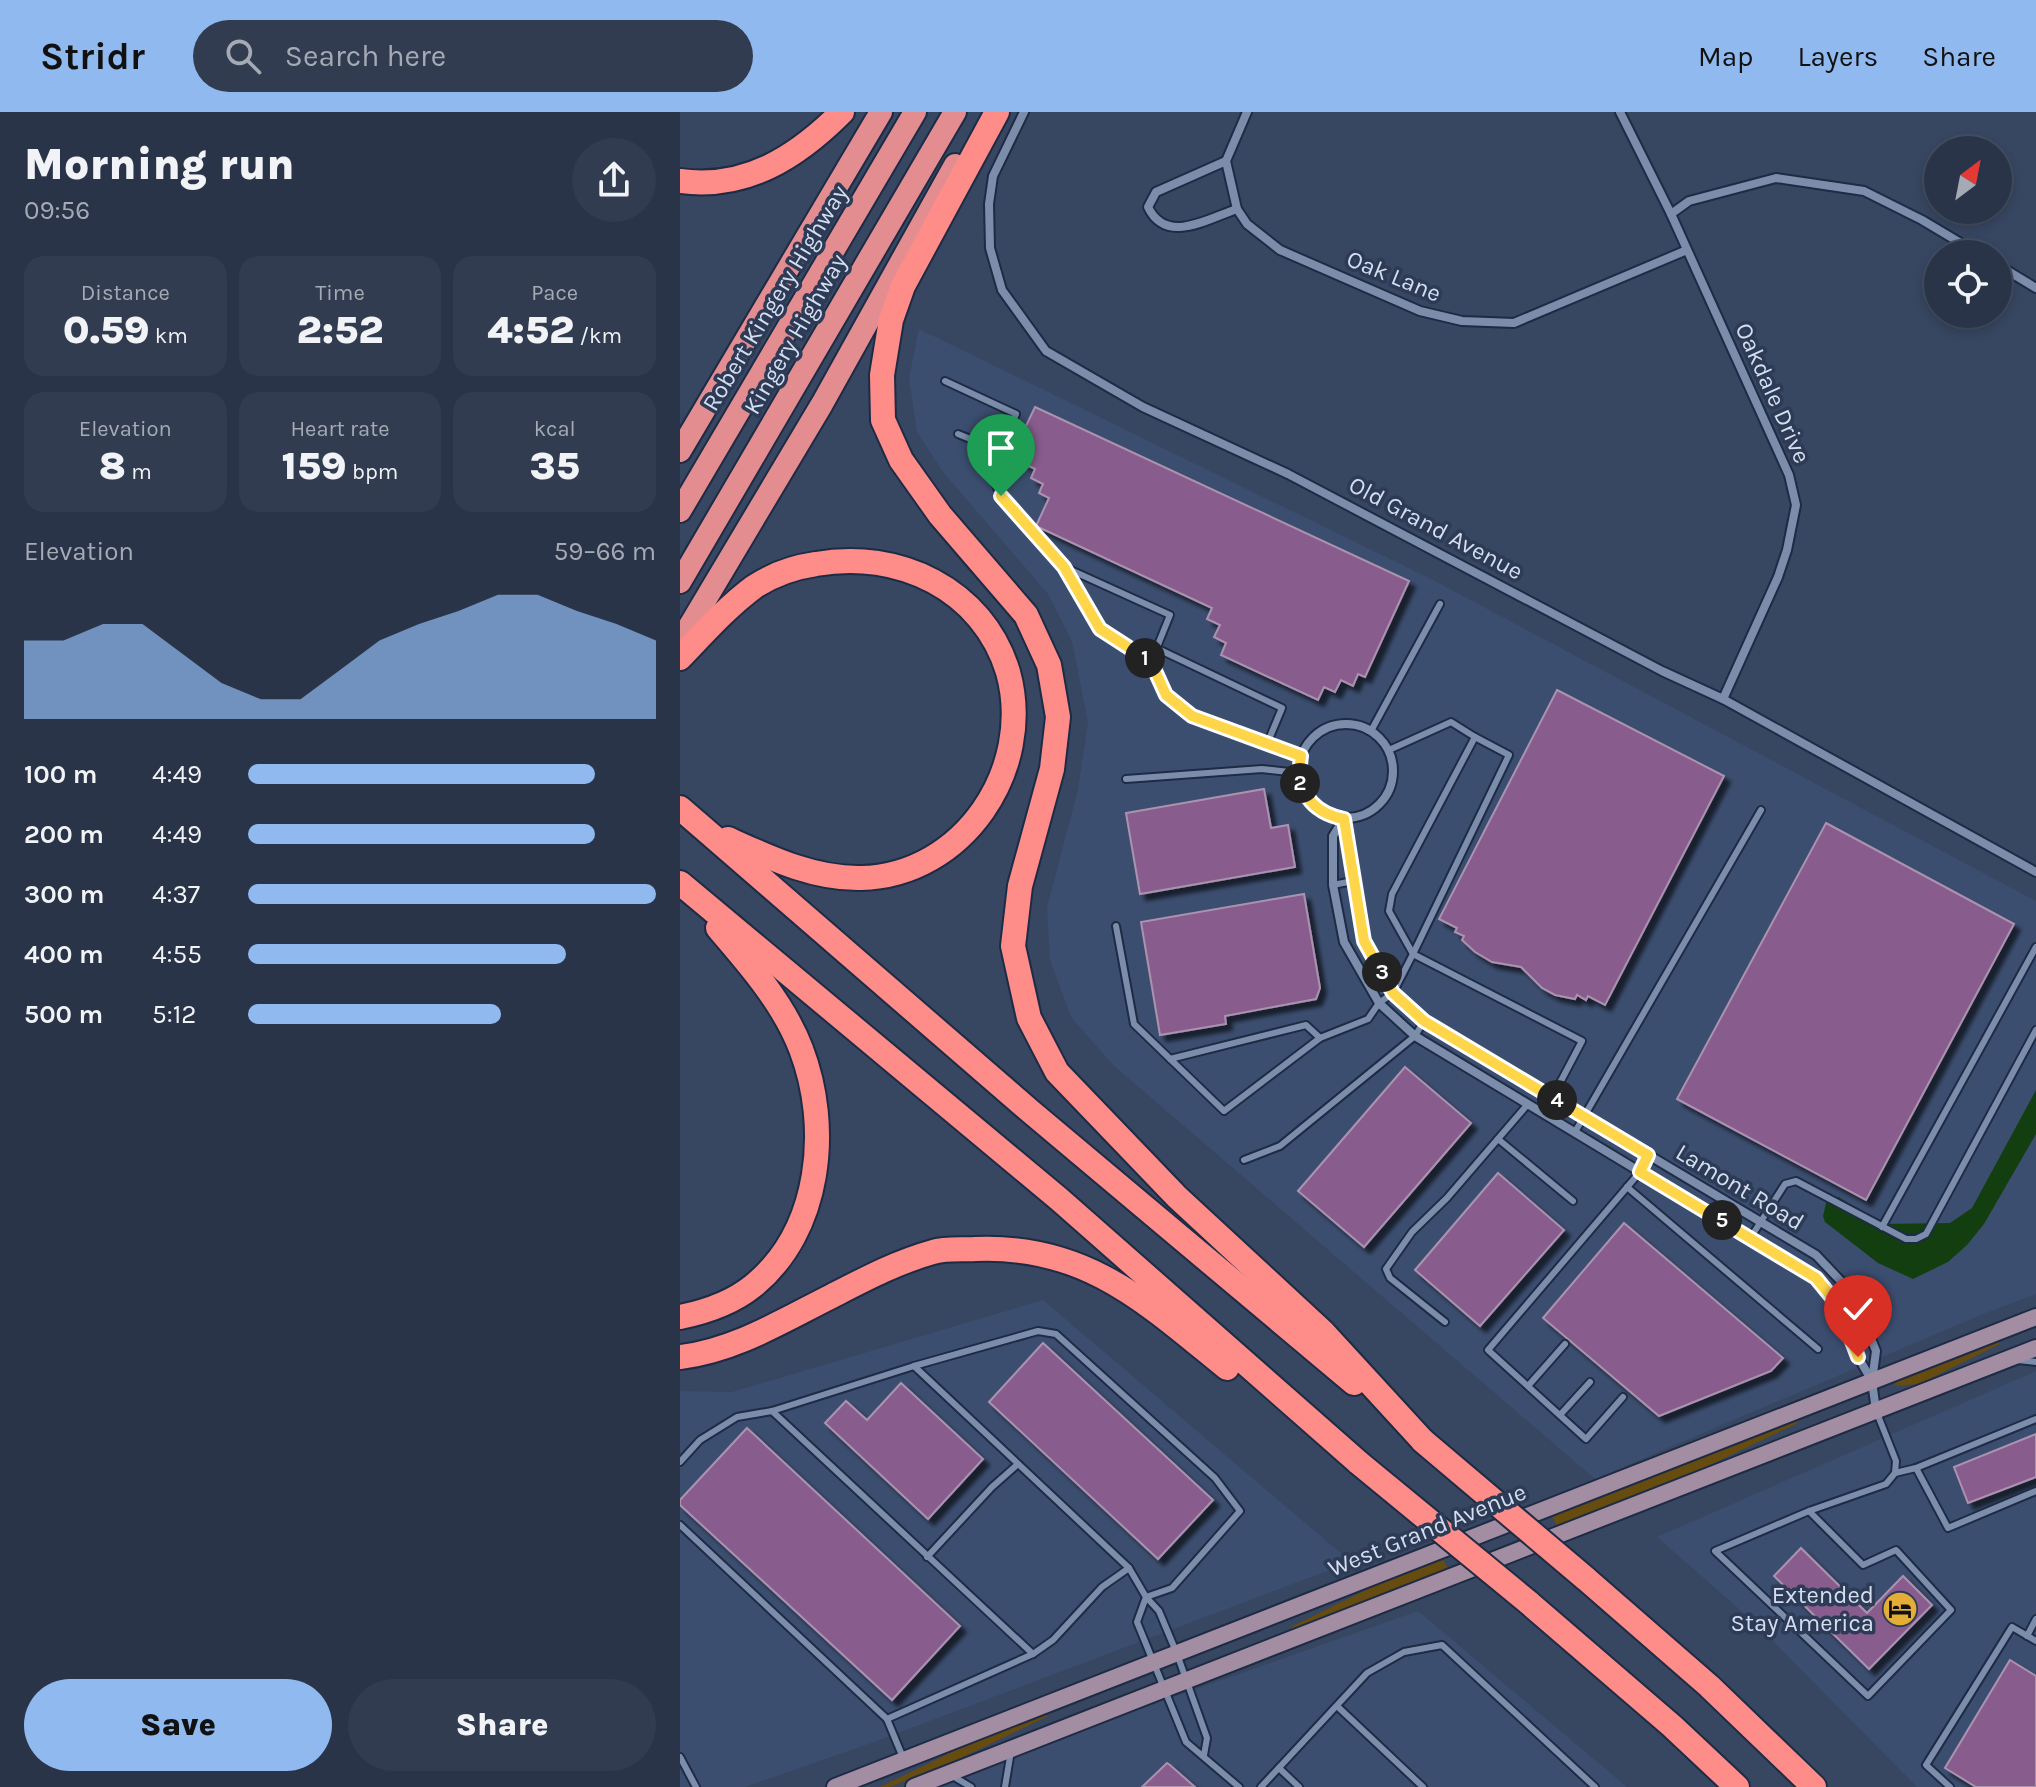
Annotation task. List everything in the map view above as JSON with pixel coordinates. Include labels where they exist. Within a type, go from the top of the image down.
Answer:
[{"type":"highway","points":[[680,181],[704,184],[757,173],[801,148],[842,112]]},
{"type":"highway","points":[[680,451],[881,112]]},
{"type":"highway","name":"Robert Kingery Highway","points":[[680,511],[915,112]]},
{"type":"highway","name":"Kingery Highway","points":[[680,582],[955,112]]},
{"type":"highway","points":[[680,642],[822,404],[985,112]]},
{"type":"highway","points":[[997,112],[903,286],[891,320],[882,375],[883,420],[901,460],[940,515],[1026,615],[1049,665],[1058,717],[1052,769],[1020,886],[1013,946],[1029,1018],[1057,1072],[1177,1197],[1323,1332],[1423,1441]]},
{"type":"highway","points":[[680,658],[755,587],[779,574],[829,561],[876,561],[919,573],[963,601],[983,623],[996,644],[1012,693],[1014,717],[1008,758],[989,805],[951,846],[924,862],[880,876],[859,878],[817,874],[763,855],[703,828]]},
{"type":"highway","points":[[680,808],[1030,1111],[1585,1578],[1709,1686],[1814,1787]]},
{"type":"highway","points":[[680,883],[736,949],[788,1022],[808,1071],[818,1134],[808,1202],[778,1259],[739,1296],[700,1313],[680,1317]]},
{"type":"highway","points":[[680,883],[1059,1199],[1359,1463],[1672,1726],[1737,1787]]},
{"type":"highway","points":[[680,1357],[708,1354],[777,1324],[900,1263],[937,1251],[1029,1250],[1075,1263],[1134,1294],[1284,1415],[1359,1463]]},
{"type":"main road","name":"West Grand Avenue","points":[[835,1787],[2036,1317]]},
{"type":"main road","points":[[914,1787],[2036,1348]]},
{"type":"street","name":"Old Grand Avenue","points":[[1024,112],[993,176],[989,204],[990,248],[1002,290],[1046,351],[1143,407],[1288,474],[1662,671],[1723,699],[2036,872]]},
{"type":"street","points":[[1226,161],[1156,192],[1148,207],[1154,221],[1168,228],[1192,225],[1237,209],[1226,161],[1247,112]]},
{"type":"street","name":"Oakdale Drive","points":[[1620,112],[1671,214],[1789,475],[1796,505],[1778,577],[1723,699]]},
{"type":"street","points":[[1671,214],[1689,201],[1776,178],[1864,191],[1956,240]]},
{"type":"street","name":"Oak Lane","points":[[1237,209],[1247,224],[1280,250],[1420,311],[1462,321],[1514,323],[1687,250]]},
{"type":"street","points":[[2012,273],[2036,288]]},
{"type":"street","points":[[1358,725],[1371,731],[1389,750],[1394,766],[1393,783],[1386,798],[1375,810],[1360,817],[1344,819],[1317,809],[1307,799],[1298,773],[1301,756],[1307,744],[1330,726],[1358,725]]},
{"type":"street","name":"Lamont Road","points":[[1344,819],[1364,941],[1393,993],[1424,1021],[1816,1255],[1853,1294],[1876,1351],[1872,1381],[1876,1411]]},
{"type":"street","name":"Lamont Road","points":[[1344,819],[1333,836],[1333,885],[1344,942],[1379,1003],[1415,1036],[1816,1278],[1838,1305],[1858,1357],[1872,1381]]},
{"type":"lane","points":[[945,381],[1016,414],[990,473],[1001,496],[1064,567],[1100,629],[1151,662],[1166,695],[1192,716],[1301,756]]},
{"type":"lane","points":[[958,434],[1000,451]]},
{"type":"lane","points":[[1064,567],[1170,615],[1151,662]]},
{"type":"lane","points":[[1371,731],[1440,604]]},
{"type":"lane","points":[[1156,648],[1282,708],[1267,744]]},
{"type":"lane","points":[[1116,926],[1134,1024],[1224,1111],[1320,1038],[1368,1019],[1379,1003],[1393,993],[1509,755],[1451,722],[1389,750]]},
{"type":"lane","points":[[1475,737],[1392,894],[1389,911],[1413,954],[1582,1041],[1552,1098]]},
{"type":"lane","points":[[1126,779],[1262,769],[1298,773]]},
{"type":"lane","points":[[1575,1132],[1761,810]]},
{"type":"lane","points":[[1333,885],[1353,881]]},
{"type":"lane","points":[[1882,1227],[2036,947]]},
{"type":"lane","points":[[1244,1160],[1280,1146],[1415,1036],[1424,1021]]},
{"type":"lane","points":[[1170,1059],[1306,1025],[1320,1038]]},
{"type":"lane","points":[[1751,1237],[1785,1184],[1796,1181],[1906,1239],[1916,1239],[1926,1234],[2036,1030]]},
{"type":"lane","points":[[1445,1322],[1390,1278],[1386,1269],[1412,1232],[1447,1198],[1528,1104]]},
{"type":"lane","points":[[1498,1139],[1573,1201]]},
{"type":"lane","points":[[1623,1397],[1586,1439],[1488,1350],[1640,1172],[1648,1155]]},
{"type":"lane","points":[[1627,1187],[1818,1349]]},
{"type":"lane","points":[[680,1462],[700,1440],[737,1417],[772,1411],[1038,1331],[1056,1334],[1215,1478],[1240,1511],[1172,1588],[1146,1597]]},
{"type":"lane","points":[[1528,1386],[1565,1344]]},
{"type":"lane","points":[[2011,1359],[2036,1362]]},
{"type":"lane","points":[[914,1366],[1129,1568],[1146,1597],[1159,1611],[1177,1654],[1207,1738],[1204,1755]]},
{"type":"lane","points":[[1560,1415],[1590,1382]]},
{"type":"lane","points":[[772,1411],[1033,1654]]},
{"type":"lane","points":[[1809,1511],[1863,1565],[1896,1550],[1951,1610],[1868,1696],[1715,1551],[1809,1511],[1886,1484],[1895,1473],[1896,1461],[1876,1411]]},
{"type":"lane","points":[[1895,1473],[1916,1468],[2036,1419]]},
{"type":"lane","points":[[927,1557],[992,1487],[1018,1464]]},
{"type":"lane","points":[[1916,1468],[1948,1528],[2036,1491]]},
{"type":"lane","points":[[680,1525],[887,1719],[904,1760]]},
{"type":"lane","points":[[887,1719],[1033,1654],[1053,1640],[1102,1587],[1129,1568]]},
{"type":"lane","points":[[1146,1597],[1137,1622],[1186,1742],[1239,1787]]},
{"type":"lane","points":[[2027,1636],[2036,1619]]},
{"type":"lane","points":[[1950,1787],[1926,1765],[2012,1627],[2036,1641]]},
{"type":"lane","points":[[1261,1787],[1367,1673],[1404,1652],[1442,1645],[1595,1787]]},
{"type":"lane","points":[[1337,1706],[1423,1787]]},
{"type":"lane","points":[[1005,1787],[1011,1749]]},
{"type":"lane","points":[[680,1757],[696,1787]]},
{"type":"lane","points":[[1279,1768],[1299,1787]]},
{"type":"lane","points":[[948,1773],[971,1787]]},
{"type":"shaded area","points":[[919,329],[1433,580],[2036,901],[2036,1294],[1595,1479],[1113,1065],[1071,1017],[1050,960],[1047,907],[1078,790],[1088,722],[1072,641],[1048,594],[943,472],[917,432],[909,378]]},
{"type":"shaded area","points":[[2036,1090],[2036,1134],[1984,1224],[1948,1262],[1913,1279],[1878,1263],[1825,1222],[1826,1203],[1839,1197],[1879,1224],[1950,1223],[1972,1208]]},
{"type":"shaded area","points":[[1043,1300],[1351,1562],[874,1742],[745,1787],[680,1787],[680,1391],[732,1392]]},
{"type":"shaded area","points":[[1999,1342],[1919,1384],[1895,1386],[1895,1382]]},
{"type":"shaded area","points":[[2036,1371],[2036,1787],[1917,1787],[1755,1623],[1657,1537]]},
{"type":"shaded area","points":[[1797,1420],[1798,1423],[1704,1468],[1557,1526],[1552,1517]]},
{"type":"shaded area","points":[[1443,1560],[1448,1568],[1293,1630],[1291,1627],[1372,1587]]},
{"type":"shaded area","points":[[1418,1611],[1627,1787],[939,1787],[1122,1715]]},
{"type":"shaded area","points":[[1046,1714],[1048,1716],[959,1759],[890,1787],[880,1787],[956,1750]]},
{"type":"building","points":[[1035,407],[1409,581],[1365,677],[1358,674],[1353,686],[1341,680],[1335,692],[1324,687],[1318,700],[1221,655],[1226,643],[1214,637],[1220,625],[1207,619],[1212,608],[1036,526],[1049,498],[1039,493],[1043,484],[1031,478],[1035,469],[1023,463],[1028,454],[1015,449]]},
{"type":"building","points":[[1557,690],[1724,776],[1605,1005],[1588,996],[1586,1000],[1577,995],[1575,999],[1555,995],[1542,988],[1521,967],[1492,962],[1475,952],[1462,940],[1464,936],[1455,932],[1457,928],[1439,919]]},
{"type":"building","points":[[1264,789],[1271,828],[1288,825],[1295,867],[1140,894],[1126,813]]},
{"type":"building","points":[[1826,823],[2014,924],[1866,1200],[1677,1099]]},
{"type":"building","points":[[1304,894],[1320,988],[1316,999],[1225,1016],[1226,1024],[1160,1035],[1141,922]]},
{"type":"building","points":[[1405,1067],[1471,1123],[1364,1247],[1298,1191]]},
{"type":"building","points":[[1498,1173],[1564,1230],[1480,1326],[1415,1270]]},
{"type":"building","points":[[1624,1223],[1783,1358],[1771,1371],[1659,1416],[1543,1318]]},
{"type":"building","points":[[1043,1343],[1213,1500],[1158,1559],[989,1402]]},
{"type":"building","points":[[901,1383],[983,1459],[928,1519],[825,1423],[846,1401],[867,1420]]},
{"type":"building","points":[[747,1428],[960,1626],[892,1700],[680,1505],[680,1500]]},
{"type":"building","points":[[2036,1434],[2036,1477],[1968,1503],[1954,1467]]},
{"type":"building","name":"Extended Stay America","points":[[1801,1548],[1867,1613],[1903,1576],[1932,1605],[1869,1669],[1774,1576]]},
{"type":"building","points":[[2010,1660],[2036,1676],[2036,1787],[1976,1787],[1945,1768]]},
{"type":"building","points":[[1167,1763],[1170,1765],[1195,1787],[1142,1787]]},
{"type":"place","name":"Extended Stay America","points":[[1900,1609]]},
{"type":"route","points":[[1001,496],[1064,567],[1100,629],[1151,662],[1166,695],[1192,716],[1301,756],[1298,773],[1307,799],[1317,809],[1344,819],[1364,941],[1393,993],[1424,1021],[1648,1155],[1640,1172],[1816,1278],[1838,1305],[1858,1357]]}]
